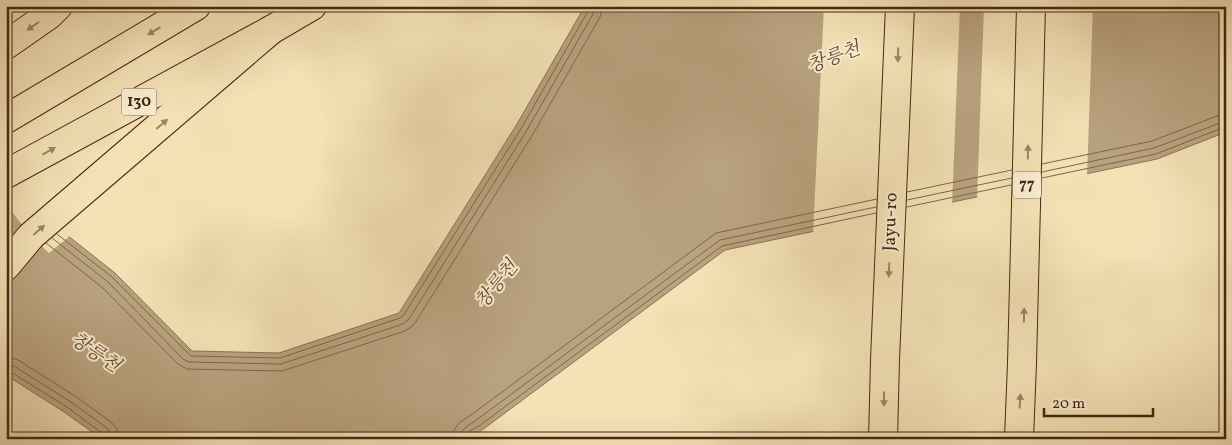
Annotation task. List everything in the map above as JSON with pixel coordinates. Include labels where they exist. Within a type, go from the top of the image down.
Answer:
[{"type":"highway","points":[[6,44],[49,15],[58,6]]},
{"type":"highway","points":[[6,119],[196,6]]},
{"type":"highway","name":"130","points":[[6,174],[312,6]]},
{"type":"highway","name":"Jayu-ro","points":[[883,439],[900,6]]},
{"type":"highway","name":"77","points":[[1018,439],[1022,364],[1032,6]]},
{"type":"highway","points":[[6,266],[31,236],[271,30]]},
{"type":"water","name":"창릉천","points":[[585,6],[1226,6],[1226,132],[1157,159],[725,250],[468,439],[102,439],[6,375],[6,187],[115,273],[192,351],[279,353],[399,313],[517,124]]},
{"type":"pier","points":[[824,6],[960,6],[952,205],[813,234]]},
{"type":"pier","points":[[984,6],[1093,6],[1087,176],[977,199]]},
{"type":"pier","points":[[6,184],[71,235],[49,253],[31,236],[8,207],[6,208]]}]
